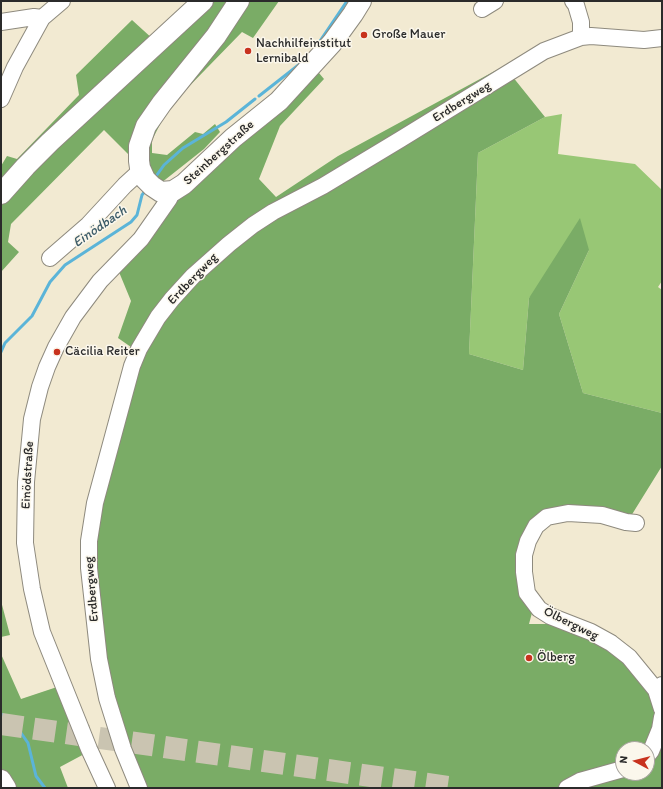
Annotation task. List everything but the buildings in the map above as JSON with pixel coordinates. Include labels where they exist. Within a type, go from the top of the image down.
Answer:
[{"type":"main road","points":[[1,194],[50,142],[203,1]]},
{"type":"main road","points":[[167,192],[152,186],[143,175],[138,161],[139,146],[146,126],[162,103],[216,36],[239,1]]},
{"type":"main road","name":"Steinbergstraße","points":[[167,192],[184,184],[233,138],[279,101],[332,44],[361,1]]},
{"type":"main road","points":[[1,780],[6,788]]},
{"type":"street","points":[[1,99],[15,67],[42,18],[62,1]]},
{"type":"street","points":[[573,1],[576,5],[581,22],[581,37]]},
{"type":"street","points":[[1,22],[34,17],[42,18]]},
{"type":"street","name":"Erdbergweg","points":[[139,788],[123,749],[107,698],[99,659],[89,568],[89,541],[95,502],[132,366],[139,349],[158,316],[194,276],[229,244],[253,225],[273,212],[323,186],[544,51],[581,37],[599,36],[644,40],[662,38]]},
{"type":"street","points":[[50,258],[88,225],[136,175],[143,175]]},
{"type":"street","name":"Einödstraße","points":[[107,788],[89,749],[42,632],[32,588],[25,543],[26,482],[32,419],[47,367],[56,347],[73,317],[100,281],[141,239],[169,199],[167,192]]},
{"type":"street","name":"Ölbergweg","points":[[636,523],[626,522],[602,515],[588,514],[568,513],[548,517],[536,526],[528,541],[524,555],[524,572],[527,593],[539,609],[550,616],[591,632],[611,643],[629,657],[659,687],[662,709]]},
{"type":"street","points":[[655,741],[660,729],[662,717]]},
{"type":"street","points":[[567,788],[580,781],[615,771]]},
{"type":"green space","points":[[211,1],[234,1],[132,153],[129,155],[104,130],[11,224],[8,242],[19,252],[1,272],[1,206],[9,195]]},
{"type":"green space","points":[[246,1],[279,1],[253,38],[242,32],[169,107],[152,140],[152,153],[167,155],[195,132],[203,134],[215,124],[220,132],[204,149],[161,183],[157,181],[149,172],[145,164],[147,140],[155,122],[168,101]]},
{"type":"green space","points":[[132,20],[154,40],[1,187],[1,166],[7,156],[17,159],[79,95],[76,75]]},
{"type":"green space","points":[[504,66],[545,117],[478,153],[469,354],[523,370],[529,298],[580,218],[589,250],[559,314],[583,393],[662,413],[662,466],[631,516],[584,508],[524,536],[533,609],[529,624],[558,624],[600,640],[662,688],[662,788],[143,788],[110,697],[93,537],[141,354],[118,338],[131,301],[119,272],[175,200],[237,141],[319,73],[324,79],[280,126],[259,179],[276,197],[338,156]]},
{"type":"green space","points":[[562,114],[558,154],[635,164],[662,190],[662,281],[658,287],[662,290],[662,413],[583,393],[559,314],[589,250],[529,298],[523,370],[469,354],[478,153],[545,117]]},
{"type":"green space","points":[[1,601],[10,635],[1,637]]},
{"type":"green space","points":[[1,654],[21,699],[60,686],[88,752],[60,767],[68,788],[13,788],[1,769]]},
{"type":"waterway","name":"Einödbach","points":[[320,41],[347,1]]},
{"type":"waterway","name":"Einödbach","points":[[259,96],[301,63]]},
{"type":"waterway","name":"Einödbach","points":[[154,179],[164,165],[183,148],[226,122],[255,99]]},
{"type":"waterway","name":"Einödbach","points":[[1,352],[5,343],[32,316],[50,282],[65,265],[131,222],[137,215],[142,195],[146,190]]},
{"type":"waterway","name":"Einödbach","points":[[1,714],[12,720],[28,743],[36,776],[45,788]]},
{"type":"tunnel","points":[[1,724],[456,788]]},
{"type":"place","name":"Große Mauer","points":[[364,35]]},
{"type":"place","name":"Nachhilfeinstitut Lernibald","points":[[248,51]]},
{"type":"place","name":"Cäcilia Reiter","points":[[57,352]]},
{"type":"place","name":"Ölberg","points":[[529,658]]}]
